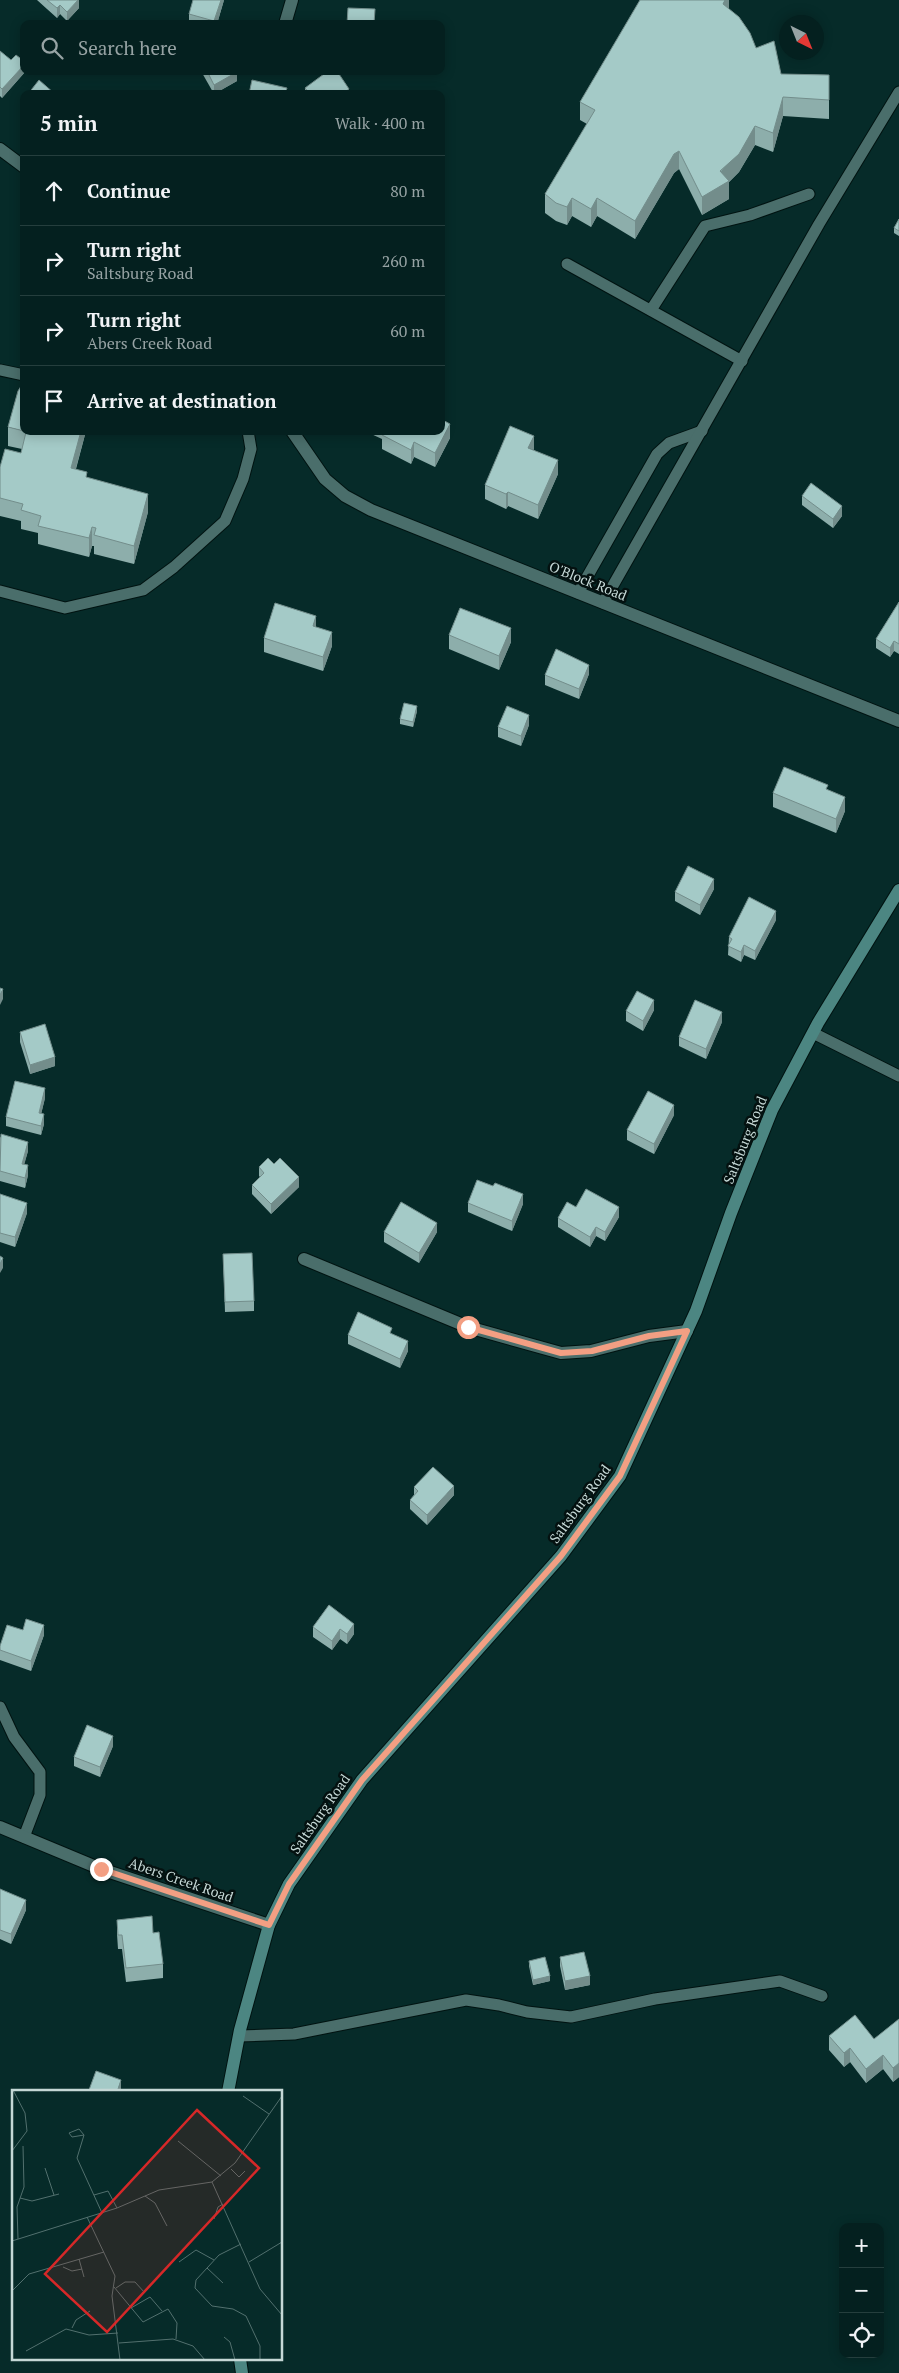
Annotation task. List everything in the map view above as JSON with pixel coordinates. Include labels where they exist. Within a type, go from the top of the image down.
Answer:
[{"type":"main road","name":"Saltsburg Road","points":[[228,2090],[238,2036],[269,1925],[289,1884],[362,1780],[561,1556],[620,1476],[687,1331],[772,1110],[813,1033],[899,890]]},
{"type":"main road","points":[[240,2360],[242,2373]]},
{"type":"street","points":[[286,20],[292,0]]},
{"type":"street","points":[[0,149],[20,164]]},
{"type":"street","name":"O'Block Road","points":[[295,435],[325,479],[362,506],[899,722]]},
{"type":"street","points":[[304,1259],[468,1327],[561,1353],[592,1351],[649,1336],[687,1331]]},
{"type":"street","name":"Abers Creek Road","points":[[0,1827],[101,1869],[269,1925]]},
{"type":"lane","points":[[602,603],[819,224],[899,92]]},
{"type":"lane","points":[[651,310],[705,226],[750,214],[810,194]]},
{"type":"lane","points":[[567,264],[742,361]]},
{"type":"lane","points":[[0,370],[20,374]]},
{"type":"lane","points":[[578,593],[657,454],[670,442],[702,431]]},
{"type":"lane","points":[[0,591],[65,608],[143,590],[174,567],[225,521],[243,479],[251,449],[249,435]]},
{"type":"lane","points":[[813,1033],[899,1076]]},
{"type":"lane","points":[[0,1707],[14,1737],[40,1772],[40,1796],[24,1837]]},
{"type":"lane","points":[[238,2036],[294,2034],[466,2000],[528,2012],[571,2017],[655,2000],[780,1981],[822,1996]]},
{"type":"building","points":[[47,0],[78,0],[67,12],[60,5],[57,8]]},
{"type":"building","points":[[193,0],[221,0],[214,20],[189,14]]},
{"type":"building","points":[[640,0],[725,0],[723,4],[739,17],[750,33],[756,48],[774,41],[781,74],[829,75],[829,100],[783,97],[773,133],[755,126],[739,154],[720,171],[729,181],[702,197],[679,151],[674,154],[635,221],[597,198],[591,209],[572,198],[567,207],[556,203],[545,194],[595,110],[580,102]]},
{"type":"building","points":[[348,8],[375,9],[374,20],[347,20]]},
{"type":"building","points":[[0,51],[11,60],[16,55],[20,58],[20,69],[2,89],[0,87]]},
{"type":"building","points":[[209,75],[232,75],[214,85]]},
{"type":"building","points":[[323,75],[340,75],[349,89],[307,90],[305,88]]},
{"type":"building","points":[[39,80],[50,90],[31,90]]},
{"type":"building","points":[[252,80],[287,88],[286,90],[250,90]]},
{"type":"building","points":[[899,219],[899,231],[894,228]]},
{"type":"building","points":[[20,388],[20,430],[8,427]]},
{"type":"building","points":[[445,421],[450,424],[445,434]]},
{"type":"building","points":[[510,426],[534,436],[528,448],[558,460],[538,505],[508,492],[506,494],[485,485]]},
{"type":"building","points":[[25,435],[80,435],[71,468],[87,472],[86,477],[148,494],[134,546],[94,535],[96,528],[92,527],[89,538],[38,526],[41,516],[21,510],[23,504],[0,498],[0,467],[5,449],[21,453]]},
{"type":"building","points":[[382,435],[444,435],[435,453],[414,442],[411,450]]},
{"type":"building","points":[[811,483],[842,506],[833,519],[802,496]]},
{"type":"building","points":[[899,602],[899,644],[894,641],[890,648],[876,639]]},
{"type":"building","points":[[275,603],[316,616],[313,626],[332,632],[323,657],[264,638]]},
{"type":"building","points":[[460,608],[511,628],[499,656],[449,635]]},
{"type":"building","points":[[556,649],[589,665],[579,689],[545,675]]},
{"type":"building","points":[[404,703],[417,706],[413,722],[400,719]]},
{"type":"building","points":[[507,706],[529,715],[521,736],[498,727]]},
{"type":"building","points":[[784,767],[828,785],[826,789],[845,797],[836,819],[773,793]]},
{"type":"building","points":[[688,866],[714,879],[700,905],[675,892]]},
{"type":"building","points":[[749,897],[776,911],[755,951],[744,945],[741,952],[728,946],[732,939],[729,937]]},
{"type":"building","points":[[637,991],[654,1000],[643,1021],[626,1011]]},
{"type":"building","points":[[695,1000],[722,1012],[706,1049],[679,1037]]},
{"type":"building","points":[[45,1024],[55,1057],[30,1065],[20,1032]]},
{"type":"building","points":[[15,1081],[45,1088],[39,1113],[44,1114],[41,1126],[6,1117]]},
{"type":"building","points":[[648,1091],[674,1105],[654,1144],[627,1130]]},
{"type":"building","points":[[1,1134],[28,1142],[22,1164],[28,1165],[25,1178],[0,1171]]},
{"type":"building","points":[[268,1158],[274,1164],[280,1158],[299,1177],[271,1204],[252,1185],[264,1173],[259,1167]]},
{"type":"building","points":[[477,1180],[493,1186],[495,1183],[523,1194],[512,1221],[468,1203]]},
{"type":"building","points":[[586,1189],[619,1207],[605,1232],[596,1227],[590,1237],[558,1218],[567,1202],[576,1207]]},
{"type":"building","points":[[0,1194],[27,1203],[15,1237],[0,1233]]},
{"type":"building","points":[[401,1202],[437,1223],[419,1253],[384,1232]]},
{"type":"building","points":[[252,1253],[254,1301],[225,1302],[223,1254]]},
{"type":"building","points":[[358,1312],[392,1328],[390,1333],[408,1341],[400,1359],[348,1335]]},
{"type":"building","points":[[433,1467],[454,1486],[427,1515],[410,1500],[418,1491],[414,1487]]},
{"type":"building","points":[[329,1605],[354,1624],[347,1634],[340,1629],[332,1641],[313,1627]]},
{"type":"building","points":[[26,1619],[44,1625],[31,1661],[0,1650],[7,1625],[23,1630]]},
{"type":"building","points":[[87,1725],[113,1736],[100,1767],[74,1757]]},
{"type":"building","points":[[0,1889],[26,1900],[11,1934],[0,1930]]},
{"type":"building","points":[[152,1916],[153,1933],[159,1932],[163,1964],[126,1968],[122,1935],[118,1935],[117,1920]]},
{"type":"building","points":[[584,1952],[590,1976],[565,1981],[560,1957]]},
{"type":"building","points":[[545,1957],[550,1976],[533,1980],[529,1961]]},
{"type":"building","points":[[855,2015],[874,2039],[899,2019],[899,2063],[893,2068],[883,2055],[866,2069],[850,2048],[844,2053],[829,2036]]},
{"type":"building","points":[[96,2071],[121,2080],[118,2090],[89,2090]]},
{"type":"route","points":[[101,1869],[269,1925],[289,1884],[362,1780],[561,1556],[620,1476],[687,1331],[649,1336],[592,1351],[561,1353],[468,1327]]}]
